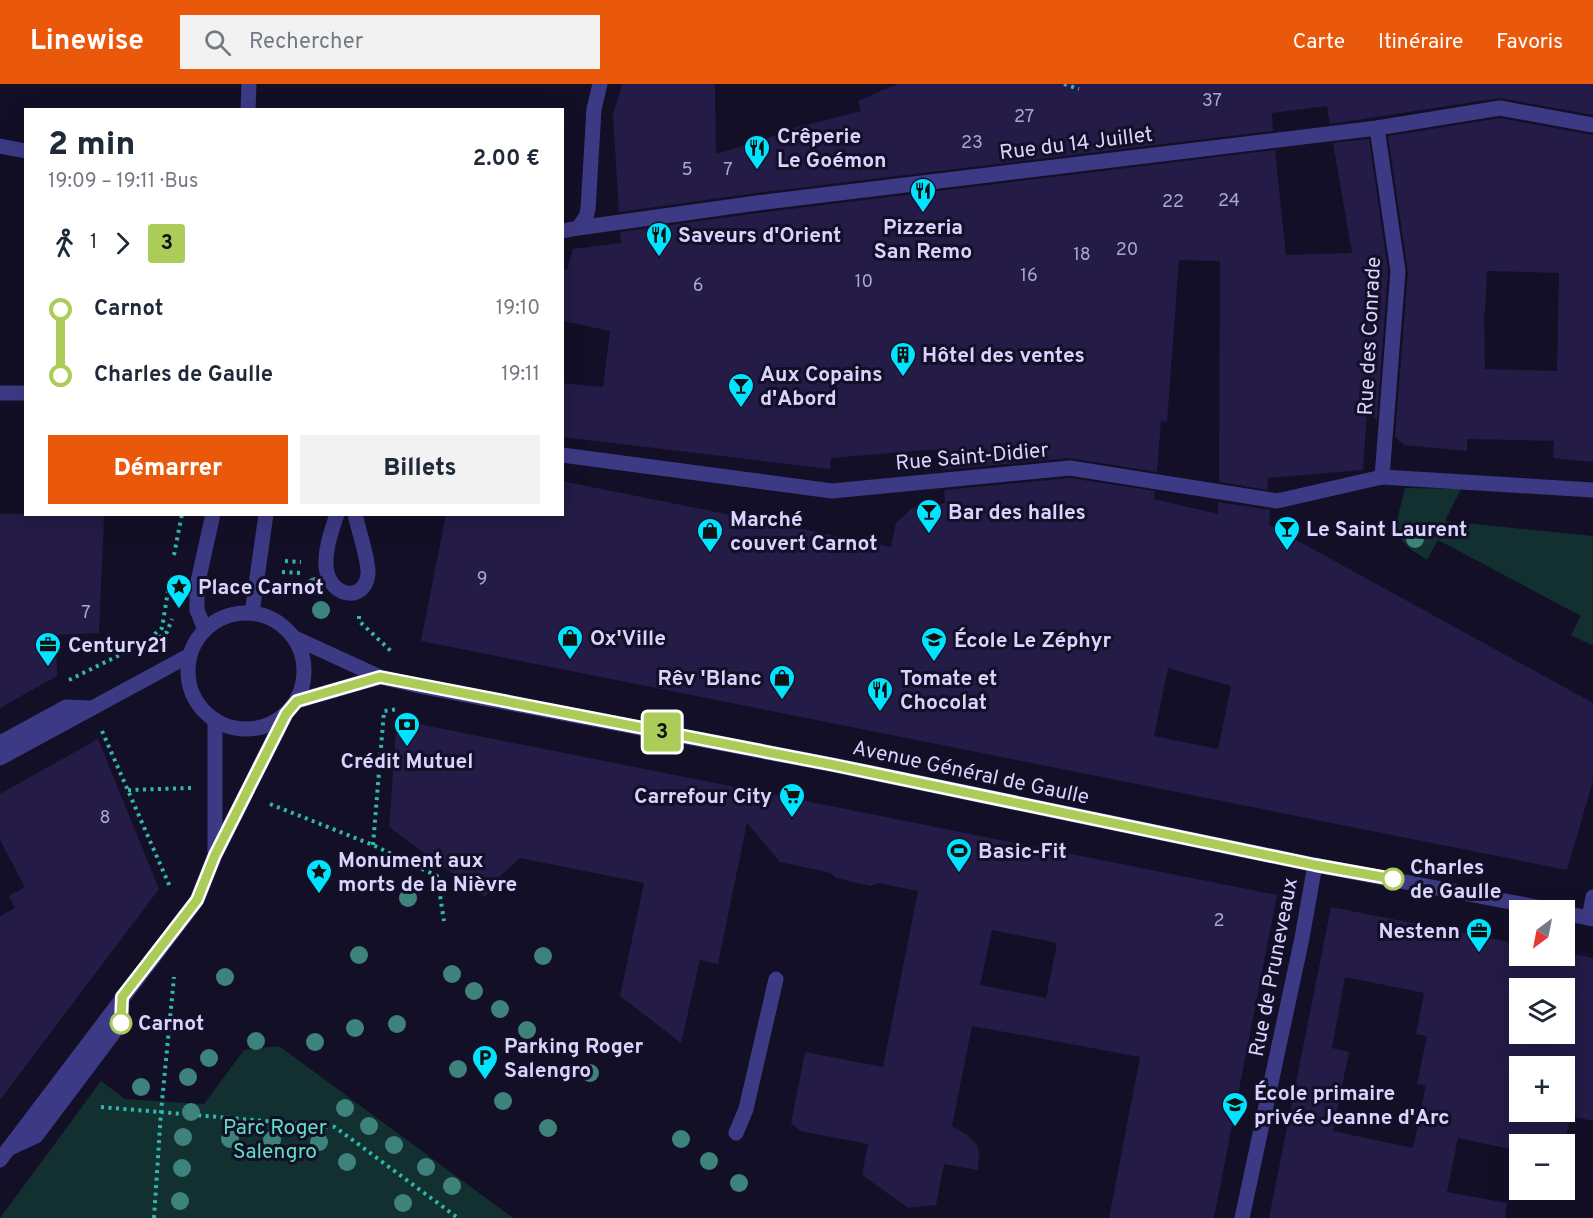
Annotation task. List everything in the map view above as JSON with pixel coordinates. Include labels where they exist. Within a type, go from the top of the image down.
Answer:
[{"type":"street","points":[[248,108],[249,84]]},
{"type":"street","points":[[578,228],[586,217],[588,209],[594,109],[600,84]]},
{"type":"street","name":"Rue du 14 Juillet","points":[[564,231],[812,196],[1377,128],[1500,108],[1593,125]]},
{"type":"street","name":"Rue des Conrade","points":[[1377,128],[1398,271],[1382,477]]},
{"type":"street","points":[[0,147],[24,151]]},
{"type":"street","points":[[0,393],[24,393]]},
{"type":"street","name":"Rue Saint-Didier","points":[[564,455],[832,491],[1070,468],[1277,501],[1382,477],[1593,490]]},
{"type":"street","points":[[205,630],[197,610],[197,586],[213,516]]},
{"type":"street","points":[[252,613],[266,516]]},
{"type":"street","points":[[336,516],[328,544],[326,564],[331,585],[340,592],[356,592],[366,580],[368,573],[355,516]]},
{"type":"street","points":[[4,1154],[197,900],[215,855],[286,714],[297,701],[303,686],[305,669],[302,653],[295,638],[283,626],[268,617],[252,613],[235,614],[219,620],[205,630],[190,655],[188,673],[192,692],[201,708],[215,720],[232,728],[252,729],[270,725],[286,714]]},
{"type":"street","name":"Avenue Général de Gaulle","points":[[295,638],[380,677],[429,688],[834,765],[1315,865],[1509,902]]},
{"type":"street","points":[[0,758],[190,655]]},
{"type":"street","name":"Avenue Général de Gaulle","points":[[297,701],[380,677]]},
{"type":"street","points":[[0,743],[66,707],[92,708]]},
{"type":"street","points":[[215,720],[215,855]]},
{"type":"street","name":"Rue de Pruneveaux","points":[[1242,1218],[1302,938],[1315,865]]},
{"type":"street","points":[[1575,915],[1591,918],[1593,897]]},
{"type":"street","points":[[736,1133],[746,1109],[776,979]]},
{"type":"path","points":[[1064,84],[1079,88]]},
{"type":"path","points":[[172,565],[182,516]]},
{"type":"path","points":[[174,555],[202,560]]},
{"type":"path","points":[[258,572],[328,573]]},
{"type":"path","points":[[63,684],[144,643],[162,628],[169,584]]},
{"type":"path","points":[[356,592],[359,621],[429,688],[419,707],[384,711],[373,845]]},
{"type":"path","points":[[129,657],[167,632],[172,615]]},
{"type":"path","points":[[73,678],[92,708],[171,887],[166,897]]},
{"type":"path","points":[[128,790],[215,788]]},
{"type":"path","points":[[246,794],[373,845],[436,876],[444,921]]},
{"type":"path","points":[[154,1218],[174,972],[171,935]]},
{"type":"path","points":[[100,1107],[335,1127],[451,1216],[458,1218]]},
{"type":"green space","points":[[1405,488],[1461,489],[1445,521],[1593,536],[1593,646],[1571,635],[1581,616],[1438,540],[1427,560],[1409,548],[1394,532]]},
{"type":"green space","name":"Parc Roger Salengro","points":[[279,1046],[513,1218],[0,1218],[101,1081],[125,1099],[204,1104],[244,1050]]},
{"type":"building","points":[[622,84],[715,84],[716,154],[805,124],[861,111],[858,101],[897,84],[1593,84],[1593,115],[1499,98],[1330,124],[1327,106],[1272,113],[1273,131],[756,193],[619,212],[613,115]]},
{"type":"building","points":[[1500,118],[1593,135],[1593,462],[1553,458],[1554,441],[1467,439],[1467,451],[1404,445],[1395,437],[1408,272],[1388,136]],"holes":[[[1487,271],[1559,273],[1557,371],[1485,369],[1484,311]]]},
{"type":"building","points":[[1369,139],[1388,271],[1377,420],[1367,412],[1363,470],[1267,478],[1268,490],[1219,482],[1220,261],[1179,260],[1167,422],[1161,421],[1157,472],[1069,458],[943,470],[941,449],[831,458],[830,469],[564,437],[564,383],[603,387],[610,331],[564,321],[564,269],[567,270],[573,249],[621,243],[620,232],[1275,150],[1286,255],[1352,253],[1333,143]]},
{"type":"building","points":[[1070,478],[1155,491],[1154,499],[1218,514],[1218,502],[1270,510],[1269,524],[1271,526],[1593,703],[1593,781],[1567,870],[421,641],[446,516],[564,516],[564,481],[891,547],[896,523],[912,508],[945,503],[944,490]],"holes":[[[1168,668],[1231,686],[1218,749],[1154,736]]]},
{"type":"building","points":[[0,514],[103,516],[99,633],[56,635],[57,676],[0,708]]},
{"type":"building","points":[[409,722],[1277,895],[1214,1218],[1109,1218],[1140,1057],[972,1026],[952,1126],[967,1135],[977,1145],[978,1170],[944,1164],[936,1205],[908,1208],[862,1175],[868,1144],[800,1131],[791,1123],[805,1052],[883,1067],[918,891],[878,883],[871,886],[836,878],[831,873],[780,862],[747,823],[718,964],[700,960],[681,1043],[620,996],[644,883],[520,858],[499,877],[485,897],[389,827],[396,731]],"holes":[[[992,930],[1057,943],[1046,998],[980,985]]]},
{"type":"building","points":[[98,739],[159,889],[0,1100],[0,916],[15,908],[9,896],[25,887],[0,840],[0,794]]},
{"type":"building","points":[[1331,907],[1509,942],[1509,966],[1575,966],[1575,954],[1593,958],[1593,1121],[1575,1117],[1575,1056],[1509,1056],[1509,1122],[1569,1122],[1567,1134],[1509,1134],[1509,1149],[1458,1138],[1447,1192],[1507,1203],[1505,1218],[1269,1218]],"holes":[[[1345,977],[1424,993],[1416,1034],[1427,1036],[1417,1084],[1426,1085],[1413,1148],[1333,1131],[1349,1052],[1332,1048]]]},
{"type":"bus line","name":"3","points":[[121,1023],[122,997],[197,900],[215,855],[286,714],[297,701],[380,677],[834,765],[1315,865],[1393,879]]},
{"type":"place","name":"Crêperie Le Goémon","points":[[757,171]]},
{"type":"place","name":"Pizzeria San Remo","points":[[923,214]]},
{"type":"place","name":"Saveurs d'Orient","points":[[659,258]]},
{"type":"place","name":"Hôtel des ventes","points":[[903,378]]},
{"type":"place","name":"Aux Copains d'Abord","points":[[741,409]]},
{"type":"place","name":"Bar des halles","points":[[929,535]]},
{"type":"place","name":"Le Saint Laurent","points":[[1287,552]]},
{"type":"place","name":"Marché couvert Carnot","points":[[710,554]]},
{"type":"place","name":"Place Carnot","points":[[179,610]]},
{"type":"place","name":"Ox'Ville","points":[[570,661]]},
{"type":"place","name":"École Le Zéphyr","points":[[934,663]]},
{"type":"place","name":"Century21","points":[[48,668]]},
{"type":"place","name":"Rêv 'Blanc","points":[[782,701]]},
{"type":"place","name":"Tomate et Chocolat","points":[[880,713]]},
{"type":"place","name":"Crédit Mutuel","points":[[407,748]]},
{"type":"place","name":"Carrefour City","points":[[792,819]]},
{"type":"place","name":"Basic-Fit","points":[[959,874]]},
{"type":"place","name":"Charles de Gaulle","points":[[1393,879]]},
{"type":"place","name":"Monument aux morts de la Nièvre","points":[[319,895]]},
{"type":"place","name":"Nestenn","points":[[1479,954]]},
{"type":"place","name":"Carnot","points":[[121,1023]]},
{"type":"place","name":"Parking Roger Salengro","points":[[485,1081]]},
{"type":"place","name":"École primaire privée Jeanne d'Arc","points":[[1235,1128]]}]
